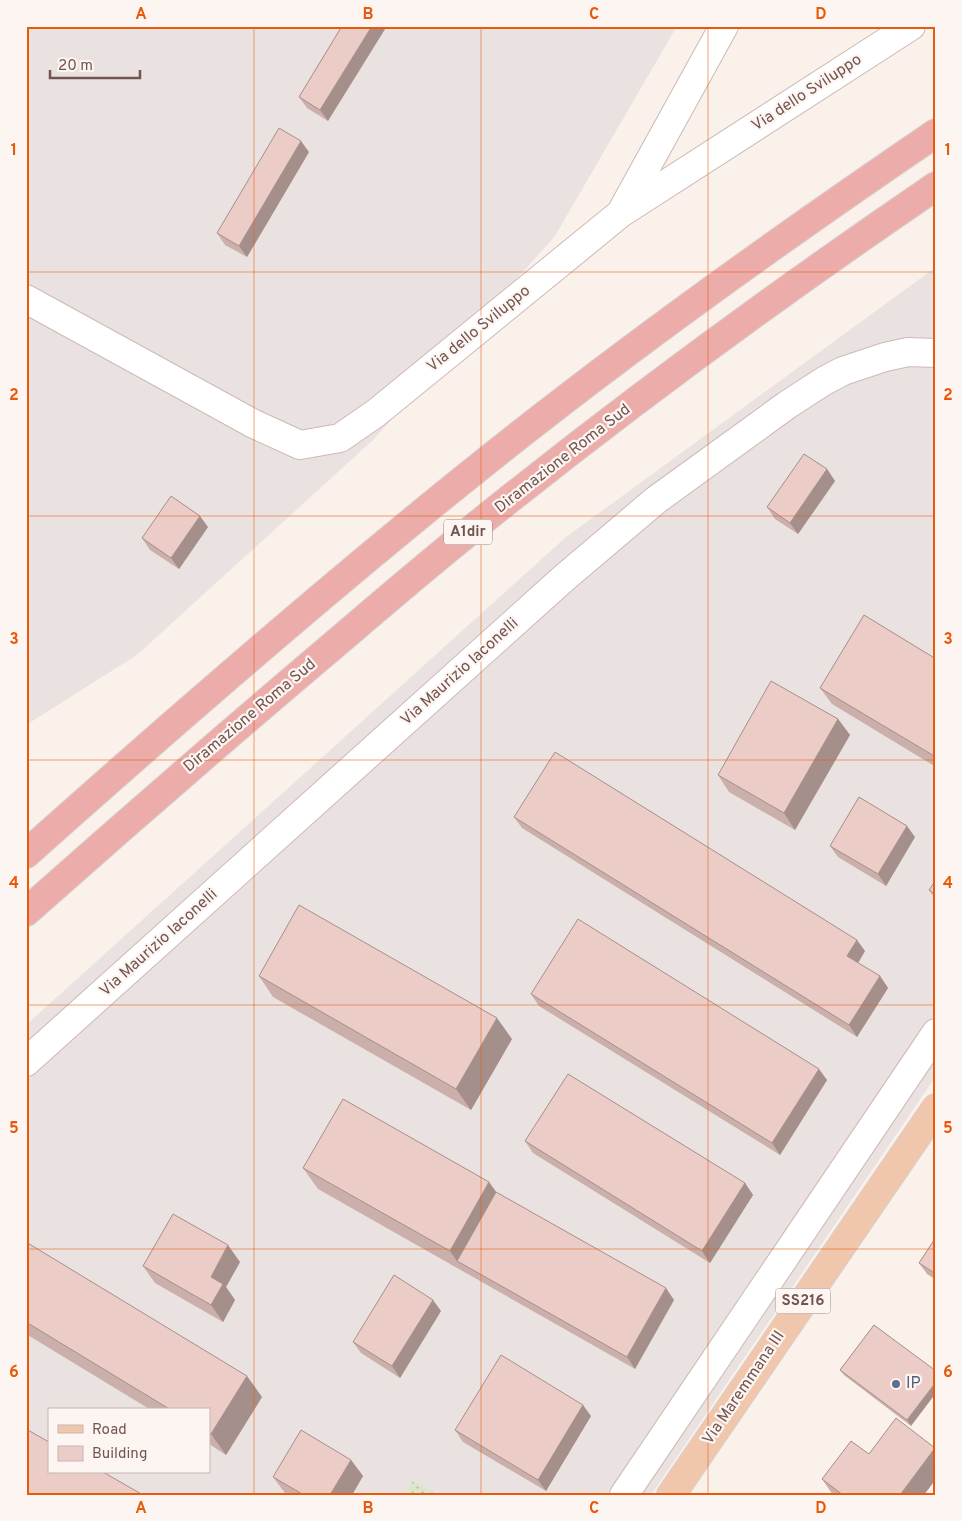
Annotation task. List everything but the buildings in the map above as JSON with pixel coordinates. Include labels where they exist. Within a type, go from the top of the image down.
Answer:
[{"type":"highway","name":"A1dir","points":[[26,854],[104,784],[283,630],[482,465],[707,294],[835,202],[936,133]]},
{"type":"highway","name":"Diramazione Roma Sud","points":[[26,912],[135,814],[467,533],[706,349],[790,287],[936,186]]},
{"type":"main road","name":"Via Maremmana III","points":[[671,1495],[936,1108]]},
{"type":"street","points":[[621,213],[724,26]]},
{"type":"street","name":"Via dello Sviluppo","points":[[26,299],[254,424],[300,445],[340,438],[376,413],[621,213],[911,26]]},
{"type":"street","name":"Via Maurizio Iaconelli","points":[[26,1062],[564,578],[656,500],[787,405],[843,371],[885,357],[908,352],[936,353]]},
{"type":"street","points":[[624,1495],[936,1033]]},
{"type":"shaded area","points":[[30,26],[677,26],[555,236],[373,440],[137,655],[26,725],[26,32]]},
{"type":"shaded area","points":[[936,267],[936,1076],[651,1495],[26,1495],[26,1025],[566,537]]},
{"type":"green space","points":[[413,1481],[437,1495],[405,1495]]},
{"type":"place","name":"IP","points":[[896,1384]]}]
